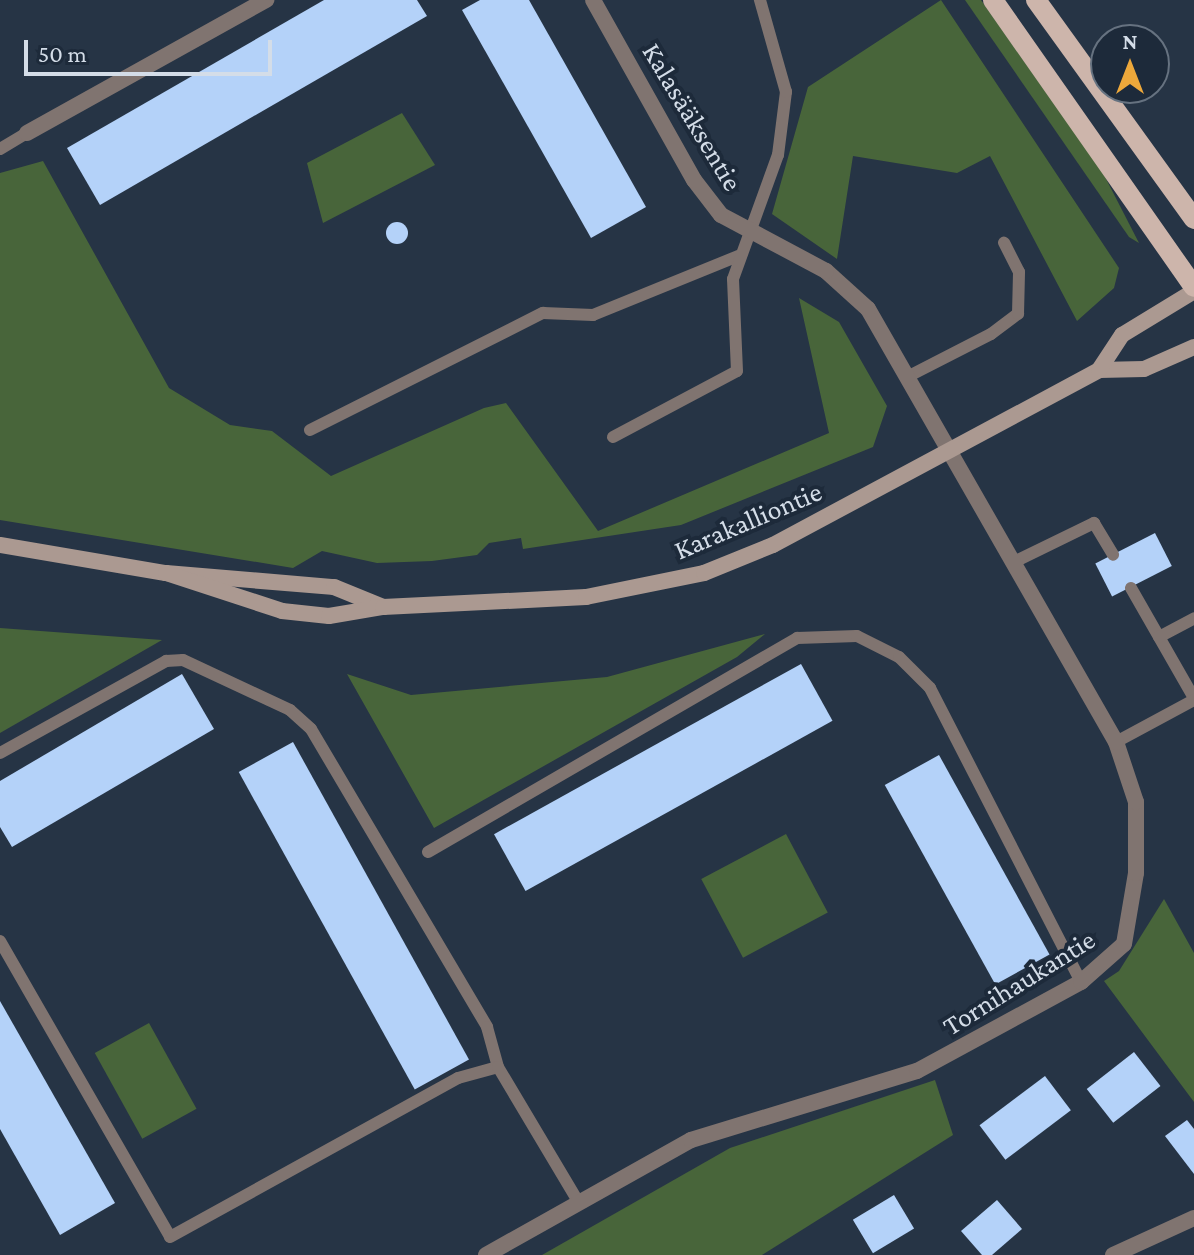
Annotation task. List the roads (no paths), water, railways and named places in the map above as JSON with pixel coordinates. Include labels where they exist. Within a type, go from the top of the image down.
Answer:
[{"type":"main road","points":[[993,0],[1194,289]]},
{"type":"main road","points":[[1036,0],[1194,219]]},
{"type":"street","points":[[27,133],[266,0]]},
{"type":"street","name":"Kalasääksentie","points":[[593,0],[694,180],[721,215],[826,271],[868,309],[951,452]]},
{"type":"street","name":"Karakalliontie","points":[[166,573],[306,615],[383,607],[586,597],[688,577],[773,545],[1099,370],[1122,335],[1194,289]]},
{"type":"street","name":"Karakalliontie","points":[[1099,370],[1144,369],[1194,347]]},
{"type":"street","name":"Tornihaukantie","points":[[486,1255],[723,1127],[866,1088],[943,1060],[1081,982],[1112,960],[1124,944],[1131,922],[1136,802],[1116,742],[1016,561],[951,452]]},
{"type":"street","name":"Karakalliontie","points":[[0,545],[166,573],[334,587],[383,607]]},
{"type":"street","points":[[1113,1255],[1194,1218]]},
{"type":"lane","points":[[613,437],[737,371],[733,279],[778,155],[786,92],[760,0]]},
{"type":"lane","points":[[0,149],[27,133]]},
{"type":"lane","points":[[907,377],[991,334],[1018,314],[1019,272],[1004,243]]},
{"type":"lane","points":[[310,430],[543,313],[593,315],[741,255]]},
{"type":"lane","points":[[1016,561],[1094,523],[1113,555]]},
{"type":"lane","points":[[1116,742],[1194,699],[1131,588]]},
{"type":"lane","points":[[1159,637],[1194,618]]},
{"type":"lane","points":[[428,852],[797,638],[857,636],[899,657],[930,688],[1081,982]]},
{"type":"lane","points":[[0,753],[166,661],[183,660],[290,710],[311,729],[487,1027],[498,1067],[579,1203]]},
{"type":"lane","points":[[0,941],[170,1237],[458,1078],[498,1067]]}]
